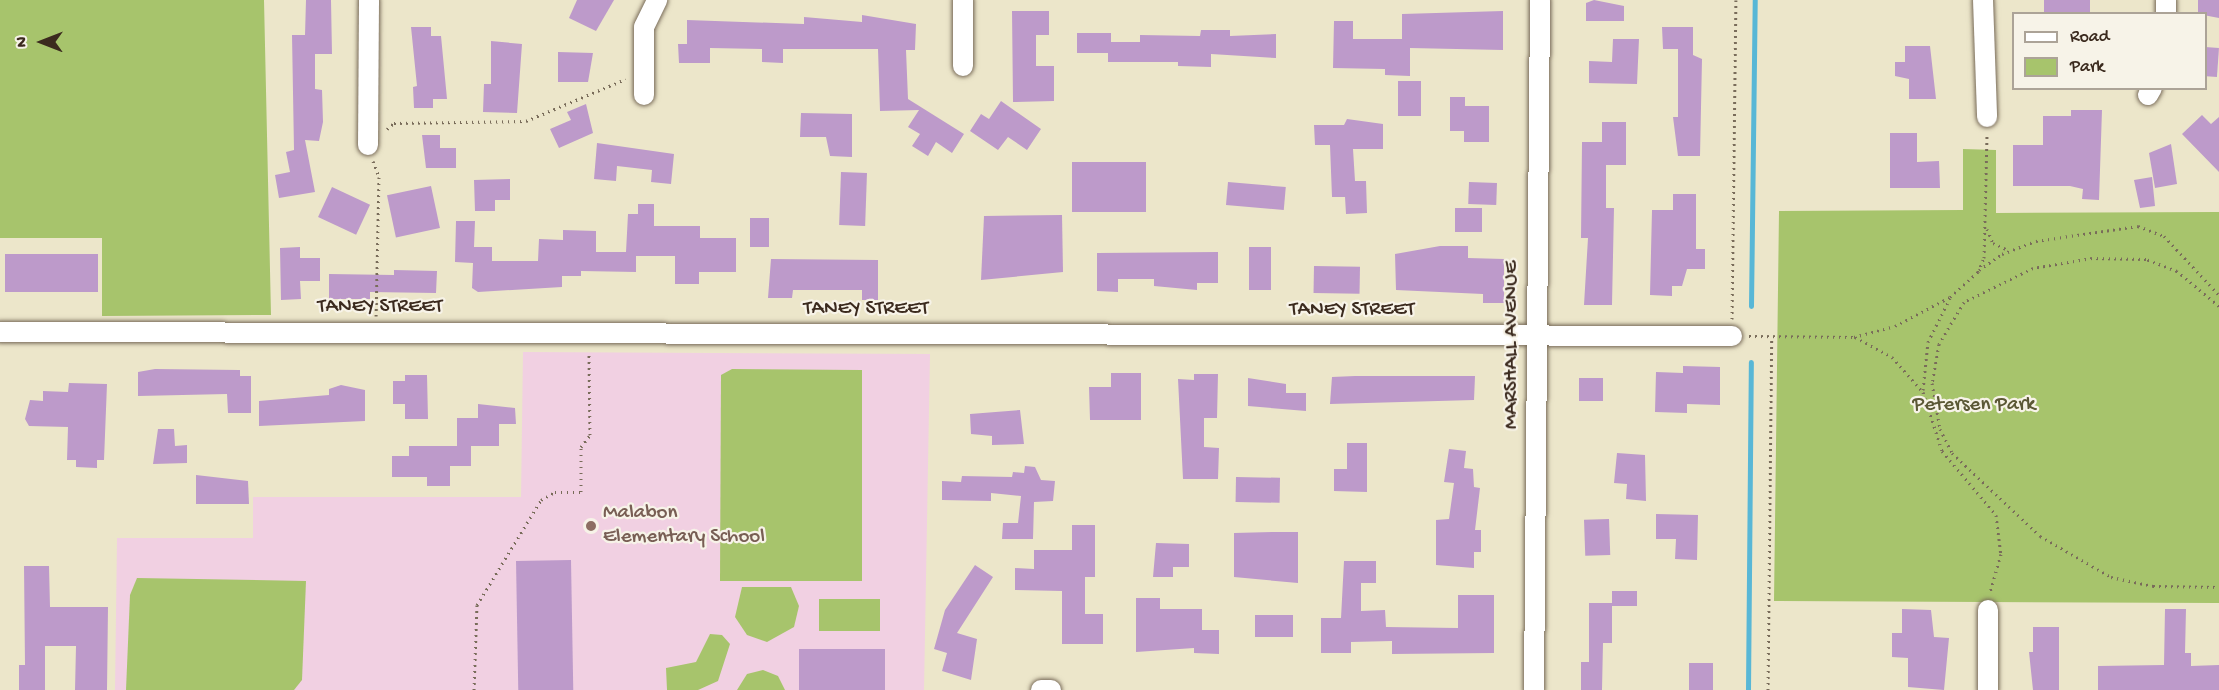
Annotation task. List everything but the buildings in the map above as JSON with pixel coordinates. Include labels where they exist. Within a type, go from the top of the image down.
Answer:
[{"type":"street","points":[[368,145],[369,0]]},
{"type":"street","points":[[644,95],[644,27],[657,0]]},
{"type":"street","points":[[963,0],[963,66]]},
{"type":"street","name":"MARSHALL AVENUE","points":[[1534,690],[1540,0]]},
{"type":"street","points":[[1983,0],[1987,117]]},
{"type":"street","name":"TANEY STREET","points":[[0,332],[1732,336]]},
{"type":"street","points":[[1988,610],[1988,690]]},
{"type":"street","points":[[1041,690],[1051,690]]},
{"type":"path","points":[[1732,336],[1736,0]]},
{"type":"path","points":[[376,332],[379,177],[368,145],[394,123],[526,121],[620,78],[630,79],[644,95]]},
{"type":"path","points":[[1978,272],[1986,225],[1987,117]]},
{"type":"path","points":[[1986,225],[1993,243],[2010,250]]},
{"type":"path","points":[[1768,690],[1772,337],[1854,336],[1895,326],[1950,297],[1978,272],[2010,250],[2097,228],[2146,227],[2172,244],[2219,295]]},
{"type":"path","points":[[2219,306],[2177,271],[2146,259],[2092,258],[2032,268],[1964,302],[1939,344],[1932,383],[1940,429],[1952,453],[2040,536],[2111,577],[2153,586],[2219,587]]},
{"type":"path","points":[[1923,392],[1928,342],[1950,297]]},
{"type":"path","points":[[474,690],[477,605],[541,500],[555,492],[581,492],[581,447],[590,435],[589,333]]},
{"type":"path","points":[[1854,336],[1892,357],[1923,392],[1948,462],[1996,515],[2001,554],[1988,610]]},
{"type":"shaded area","name":"Malabon Elementary School","points":[[523,352],[930,354],[924,690],[115,690],[117,538],[253,538],[253,497],[521,497]]},
{"type":"green space","points":[[0,0],[264,0],[271,315],[102,316],[102,238],[0,238]]},
{"type":"green space","name":"Petersen Park","points":[[1963,149],[1996,150],[1996,213],[2219,212],[2219,603],[1774,601],[1779,211],[1963,210]]},
{"type":"green space","points":[[732,369],[862,370],[862,581],[720,581],[721,375]]},
{"type":"green space","points":[[137,578],[306,581],[302,680],[294,690],[126,690],[130,595]]},
{"type":"green space","points":[[742,587],[791,587],[799,606],[794,627],[767,642],[747,635],[735,617]]},
{"type":"green space","points":[[819,599],[880,599],[880,631],[819,631]]},
{"type":"green space","points":[[710,634],[722,635],[730,644],[718,681],[698,690],[667,690],[666,668],[696,662]]},
{"type":"green space","points":[[763,670],[778,676],[785,690],[737,690],[747,674]]},
{"type":"waterway","points":[[1751,306],[1755,0]]},
{"type":"waterway","points":[[1748,690],[1751,362]]},
{"type":"place","name":"Malabon Elementary School","points":[[591,526]]}]
